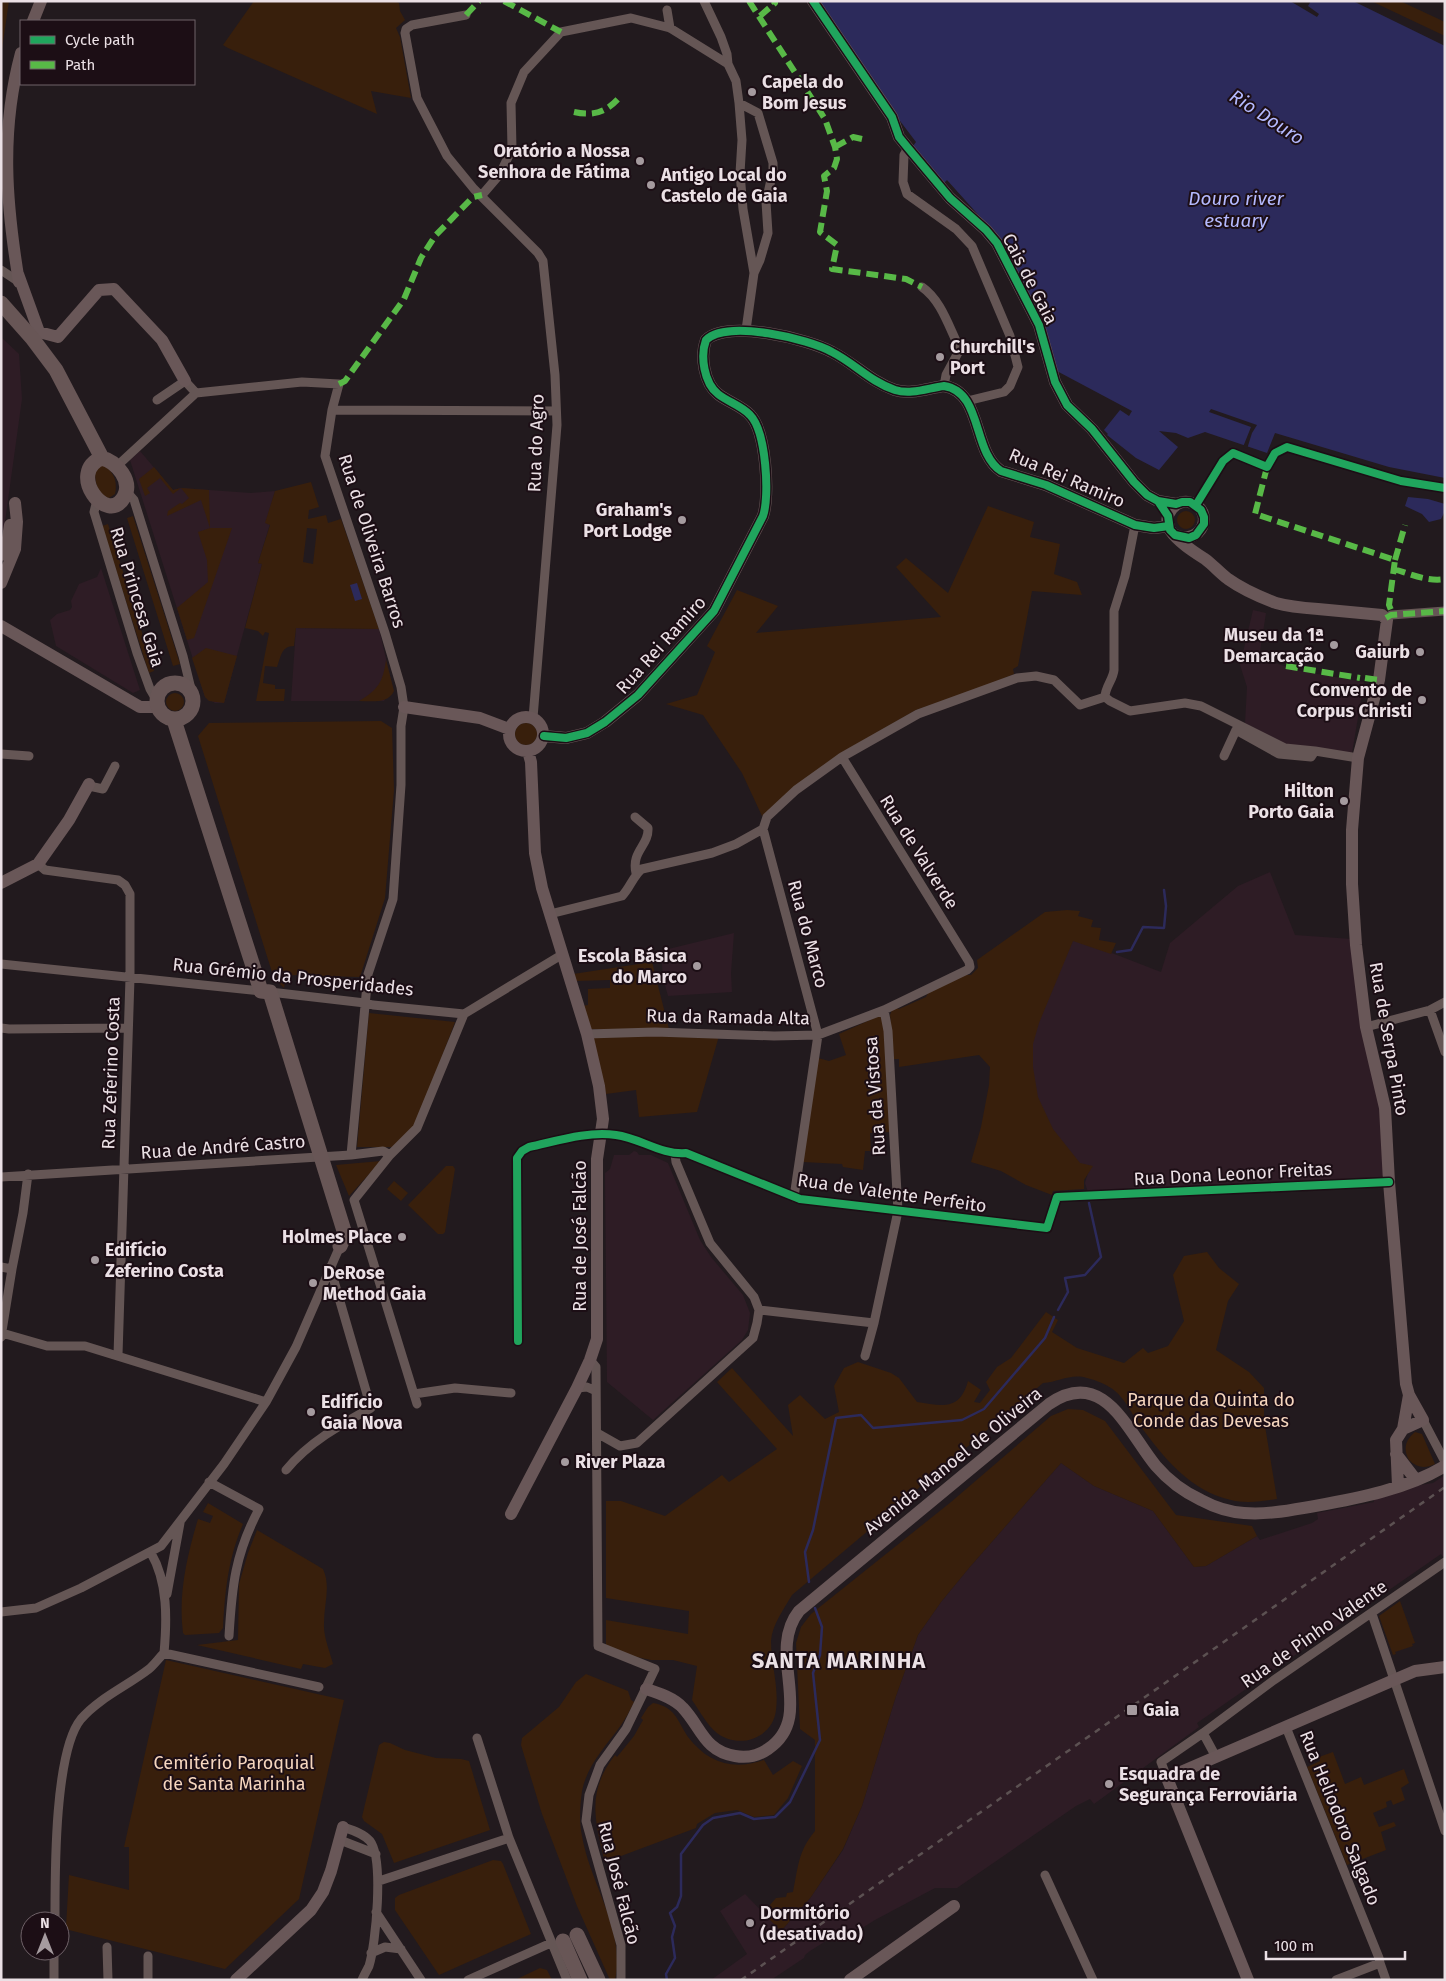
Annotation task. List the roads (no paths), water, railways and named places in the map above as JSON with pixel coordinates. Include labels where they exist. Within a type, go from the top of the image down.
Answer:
[{"type":"main road","points":[[1,303],[32,338],[60,385],[84,441],[98,460]]},
{"type":"main road","points":[[1,318],[60,385]]},
{"type":"main road","points":[[98,460],[111,460],[118,466],[123,476],[126,491],[124,498],[115,506],[110,506],[97,500],[90,489],[89,470],[98,460]]},
{"type":"main road","points":[[173,683],[184,685],[192,693],[193,704],[189,714],[179,719],[174,720],[164,716],[157,704],[160,691],[173,683]]},
{"type":"main road","points":[[174,720],[321,1156],[335,1201],[343,1240]]},
{"type":"main road","points":[[577,1935],[598,1980]]},
{"type":"main road","points":[[556,1942],[580,1980]]},
{"type":"street","points":[[34,20],[41,1]]},
{"type":"street","points":[[704,1],[721,37],[727,54],[728,64],[736,81],[742,140],[740,173],[743,209],[754,273]]},
{"type":"street","name":"Cais de Gaia","points":[[813,1],[892,117],[899,137],[950,198],[986,230],[997,243],[1039,325],[1055,382],[1067,405],[1092,429],[1134,482],[1147,495],[1158,501],[1176,504]]},
{"type":"street","points":[[667,10],[670,28]]},
{"type":"street","name":"Rua do Agro","points":[[466,15],[412,25],[406,29],[405,33],[417,98],[447,156],[474,189],[482,194],[538,253],[543,261],[557,426],[533,718]]},
{"type":"street","points":[[482,194],[500,174],[512,149],[511,103],[524,72],[561,32],[631,18],[670,28],[728,64]]},
{"type":"street","points":[[20,56],[10,88],[3,139],[6,190],[19,281],[39,332],[58,337],[99,290],[114,288],[162,340],[185,381],[196,393],[118,466]]},
{"type":"street","points":[[739,103],[758,113],[773,163],[766,202],[768,233],[754,273],[746,330]]},
{"type":"street","points":[[908,148],[904,155],[903,164],[903,182],[907,194],[956,229],[972,246],[1010,336],[1018,367],[1010,386],[1004,392],[967,401],[956,389],[944,386],[946,375],[960,349],[950,330],[949,324],[930,292],[922,287]]},
{"type":"street","points":[[1,270],[19,281]]},
{"type":"street","name":"Rua Rei Ramiro","points":[[544,736],[566,738],[587,733],[605,722],[638,695],[714,611],[763,516],[766,507],[766,497],[763,444],[758,428],[750,414],[717,393],[707,377],[704,365],[704,346],[710,337],[731,331],[746,330],[821,346],[894,390],[912,392],[944,386]]},
{"type":"street","points":[[157,400],[185,381]]},
{"type":"street","name":"Rua de Oliveira Barros","points":[[196,393],[302,382],[338,384],[325,456],[381,618],[401,687],[404,707],[401,726],[401,785],[394,899],[368,974],[350,1155]]},
{"type":"street","name":"Rua Rei Ramiro","points":[[967,401],[987,455],[995,467],[1007,474],[1046,485],[1135,526],[1154,528],[1171,526]]},
{"type":"street","points":[[332,410],[556,410]]},
{"type":"street","points":[[126,491],[134,500],[183,656],[192,693]]},
{"type":"street","name":"Rua Princesa Gaia","points":[[97,500],[94,512],[137,653],[157,704]]},
{"type":"street","name":"Cais de Gaia","points":[[1158,501],[1171,526],[1198,556],[1205,559],[1229,580],[1282,604],[1382,615],[1386,618]]},
{"type":"street","points":[[1201,530],[1189,538],[1171,526],[1171,509],[1176,504],[1190,502],[1196,505],[1204,516],[1200,546],[1205,559]]},
{"type":"street","points":[[1,554],[8,538],[15,503],[17,522],[15,549],[1,582]]},
{"type":"street","points":[[1135,526],[1125,576],[1114,611],[1114,670],[1113,678],[1105,693],[1106,697],[1130,711],[1185,702],[1201,706],[1285,748],[1358,758]]},
{"type":"street","points":[[1386,618],[1393,615],[1445,611]]},
{"type":"street","name":"Rua de Serpa Pinto","points":[[1386,618],[1388,622],[1379,680],[1358,758],[1352,830],[1352,884],[1356,945],[1366,1026],[1385,1108],[1389,1182],[1406,1384],[1409,1395],[1444,1463]]},
{"type":"street","points":[[1,626],[140,708],[157,704]]},
{"type":"street","points":[[550,914],[622,896],[636,874],[642,869],[712,853],[736,844],[763,829],[767,818],[796,790],[842,758],[918,714],[1017,678],[1036,676],[1054,680],[1080,705],[1106,697]]},
{"type":"street","points":[[404,707],[480,718],[509,729]]},
{"type":"street","points":[[527,716],[533,718],[542,726],[544,736],[538,746],[528,751],[517,749],[508,734],[516,719],[527,716]]},
{"type":"street","points":[[1224,756],[1236,730],[1279,754],[1311,757],[1315,751]]},
{"type":"street","name":"Rua de José Falcão","points":[[512,1514],[577,1388],[597,1339],[597,1159],[603,1119],[599,1086],[587,1034],[542,888],[535,853],[531,762],[528,751]]},
{"type":"street","points":[[1,754],[29,756]]},
{"type":"street","name":"Rua de Valverde","points":[[842,758],[968,962]]},
{"type":"street","points":[[1,883],[38,864],[69,820],[89,785],[103,789],[115,766]]},
{"type":"street","points":[[635,817],[648,828],[648,835],[635,862],[636,874]]},
{"type":"street","name":"Rua do Marco","points":[[763,829],[818,1035],[794,1197]]},
{"type":"street","name":"Rua Zeferino Costa","points":[[38,864],[45,870],[118,880],[125,885],[130,894],[130,978],[118,1355]]},
{"type":"street","points":[[335,1201],[354,1200],[390,1156],[418,1128],[463,1014],[563,954]]},
{"type":"street","name":"Rua da Ramada Alta","points":[[587,1034],[655,1032],[774,1036],[818,1035],[884,1010],[967,970],[970,967],[968,962]]},
{"type":"street","name":"Rua Grémio da Prosperidades","points":[[1,964],[265,991],[463,1014]]},
{"type":"street","points":[[1366,1026],[1430,1010],[1445,1002]]},
{"type":"street","name":"Rua da Vistosa","points":[[865,1356],[898,1211],[888,1031],[884,1010]]},
{"type":"street","points":[[1430,1010],[1445,1052]]},
{"type":"street","points":[[1,1028],[9,1030],[128,1028]]},
{"type":"street","name":"Rua de Valente Perfeito","points":[[518,1341],[517,1158],[522,1151],[529,1147],[585,1135],[617,1135],[675,1154],[686,1153],[800,1199],[1047,1228],[1057,1197],[1078,1196]]},
{"type":"street","name":"Rua de André Castro","points":[[1,1177],[383,1152],[390,1156]]},
{"type":"street","points":[[597,1434],[620,1446],[637,1443],[753,1338],[758,1310],[754,1297],[710,1243],[676,1162],[675,1154]]},
{"type":"street","points":[[28,1174],[2,1335],[47,1346],[85,1346],[266,1402]]},
{"type":"street","name":"Rua Dona Leonor Freitas","points":[[1078,1196],[1389,1182]]},
{"type":"street","points":[[354,1200],[417,1404]]},
{"type":"street","points":[[1,1612],[36,1608],[151,1553],[161,1546],[266,1402],[296,1347],[343,1240]]},
{"type":"street","points":[[1,1267],[12,1269]]},
{"type":"street","points":[[286,1470],[298,1455],[316,1441],[334,1428],[371,1408],[330,1268]]},
{"type":"street","points":[[758,1310],[874,1323]]},
{"type":"street","points":[[590,1360],[596,1367],[598,1646],[655,1669],[646,1689]]},
{"type":"street","points":[[577,1388],[587,1387],[596,1392]]},
{"type":"street","points":[[414,1394],[455,1388],[511,1393]]},
{"type":"street","name":"Avenida Manoel de Oliveira","points":[[646,1689],[680,1705],[689,1715],[702,1736],[720,1751],[744,1757],[759,1754],[772,1746],[783,1735],[789,1720],[790,1706],[786,1642],[789,1627],[800,1611],[1049,1404],[1067,1394],[1088,1394],[1110,1404],[1156,1466],[1167,1477],[1195,1497],[1223,1509],[1245,1513],[1282,1512],[1343,1501],[1416,1480],[1444,1463]]},
{"type":"street","points":[[1398,1486],[1396,1440],[1403,1429],[1409,1395]]},
{"type":"street","points":[[1403,1429],[1423,1420]]},
{"type":"street","points":[[1396,1454],[1416,1480]]},
{"type":"street","points":[[209,1482],[259,1509],[237,1559],[229,1636]]},
{"type":"street","points":[[165,1599],[181,1521]]},
{"type":"street","points":[[161,1546],[175,1556]]},
{"type":"street","points":[[55,1911],[56,1858],[64,1761],[71,1737],[81,1720],[98,1704],[150,1668],[164,1653],[165,1599],[159,1566],[151,1553]]},
{"type":"street","name":"Rua de Pinho Valente","points":[[1167,1778],[1161,1762],[1274,1680],[1445,1562]]},
{"type":"street","points":[[1372,1614],[1445,1831]]},
{"type":"street","points":[[164,1653],[319,1687]]},
{"type":"street","points":[[1245,1979],[1167,1778],[1416,1671],[1445,1667]]},
{"type":"street","name":"Rua José Falcão","points":[[621,1980],[620,1945],[614,1917],[599,1872],[586,1821],[589,1795],[600,1764],[626,1729],[646,1689]]},
{"type":"street","name":"Rua Heliodoro Salgado","points":[[1286,1726],[1380,1958],[1386,1980]]},
{"type":"street","points":[[1202,1733],[1216,1757]]},
{"type":"street","points":[[477,1738],[509,1838],[556,1942],[567,1980]]},
{"type":"street","points":[[236,1980],[311,1910],[323,1892],[342,1834],[376,1854],[379,1882],[376,1912],[369,1964],[362,1980]]},
{"type":"street","points":[[379,1882],[509,1838]]},
{"type":"street","points":[[1045,1875],[1093,1980]]},
{"type":"street","points":[[850,1980],[954,1906]]},
{"type":"street","points":[[376,1912],[421,1980]]},
{"type":"street","points":[[468,1980],[556,1942]]},
{"type":"street","points":[[371,1954],[385,1946],[400,1949]]},
{"type":"street","points":[[107,1948],[108,1980]]},
{"type":"street","points":[[148,1956],[148,1980]]},
{"type":"street","points":[[54,1961],[54,1980]]},
{"type":"street","points":[[1336,1980],[1380,1963]]},
{"type":"water","name":"Douro river estuary","points":[[818,1],[1353,1],[1445,46],[1445,478],[1389,467],[1275,433],[1267,453],[1205,432],[1188,438],[1176,433],[1159,431],[1178,447],[1159,470],[1136,458],[1107,435],[1104,430],[1120,410],[1129,416],[1132,411],[1055,370],[1000,239],[947,180],[944,183],[913,146],[916,142],[894,113]]},
{"type":"water","points":[[1408,497],[1428,499],[1445,504],[1445,511],[1441,519],[1429,522],[1422,514],[1405,506]]},
{"type":"water","points":[[357,583],[362,599],[355,601],[350,585]]},
{"type":"waterway","points":[[1117,952],[1131,950],[1143,927],[1164,928],[1166,906],[1164,890]]},
{"type":"waterway","points":[[1058,1310],[1068,1292],[1065,1278],[1085,1275],[1101,1257],[1089,1203]]},
{"type":"waterway","points":[[809,1582],[805,1552],[813,1530],[836,1418],[861,1415],[873,1428],[962,1420],[984,1409],[1045,1338],[1054,1317]]},
{"type":"waterway","points":[[667,1980],[666,1974],[675,1958],[672,1937],[675,1926],[670,1913],[677,1907],[681,1896],[681,1854],[703,1825],[713,1818],[740,1813],[754,1819],[775,1817],[790,1802],[820,1740],[813,1673],[820,1655],[822,1627],[815,1608]]},
{"type":"railway","points":[[741,1980],[1445,1487]]},
{"type":"place","name":"Capela do Bom Jesus","points":[[752,92]]},
{"type":"place","name":"Oratório a Nossa Senhora de Fátima","points":[[640,161]]},
{"type":"place","name":"Antigo Local do Castelo de Gaia","points":[[651,185]]},
{"type":"place","name":"Churchill's Port","points":[[940,357]]},
{"type":"place","name":"Graham's Port Lodge","points":[[682,520]]},
{"type":"place","name":"Museu da 1ª Demarcação","points":[[1334,645]]},
{"type":"place","name":"Gaiurb","points":[[1420,652]]},
{"type":"place","name":"Convento de Corpus Christi","points":[[1422,700]]},
{"type":"place","name":"Hilton Porto Gaia","points":[[1344,801]]},
{"type":"place","name":"Escola Básica do Marco","points":[[697,966]]},
{"type":"place","name":"Holmes Place","points":[[402,1237]]},
{"type":"place","name":"Edifício Zeferino Costa","points":[[95,1260]]},
{"type":"place","name":"DeRose Method Gaia","points":[[313,1283]]},
{"type":"place","name":"Edifício Gaia Nova","points":[[311,1412]]},
{"type":"place","name":"River Plaza","points":[[565,1462]]},
{"type":"place","name":"Gaia","points":[[1132,1710]]},
{"type":"place","name":"Esquadra de Segurança Ferroviária","points":[[1109,1784]]},
{"type":"place","name":"Dormitório (desativado)","points":[[750,1923]]},
{"type":"district","name":"SANTA MARINHA","points":[[839,1660]]},
{"type":"water label","name":"Rio Douro","points":[[1267,117]]},
{"type":"park label","name":"Parque da Quinta do Conde das Devesas","points":[[1211,1410]]},
{"type":"park label","name":"Cemitério Paroquial de Santa Marinha","points":[[234,1774]]}]
